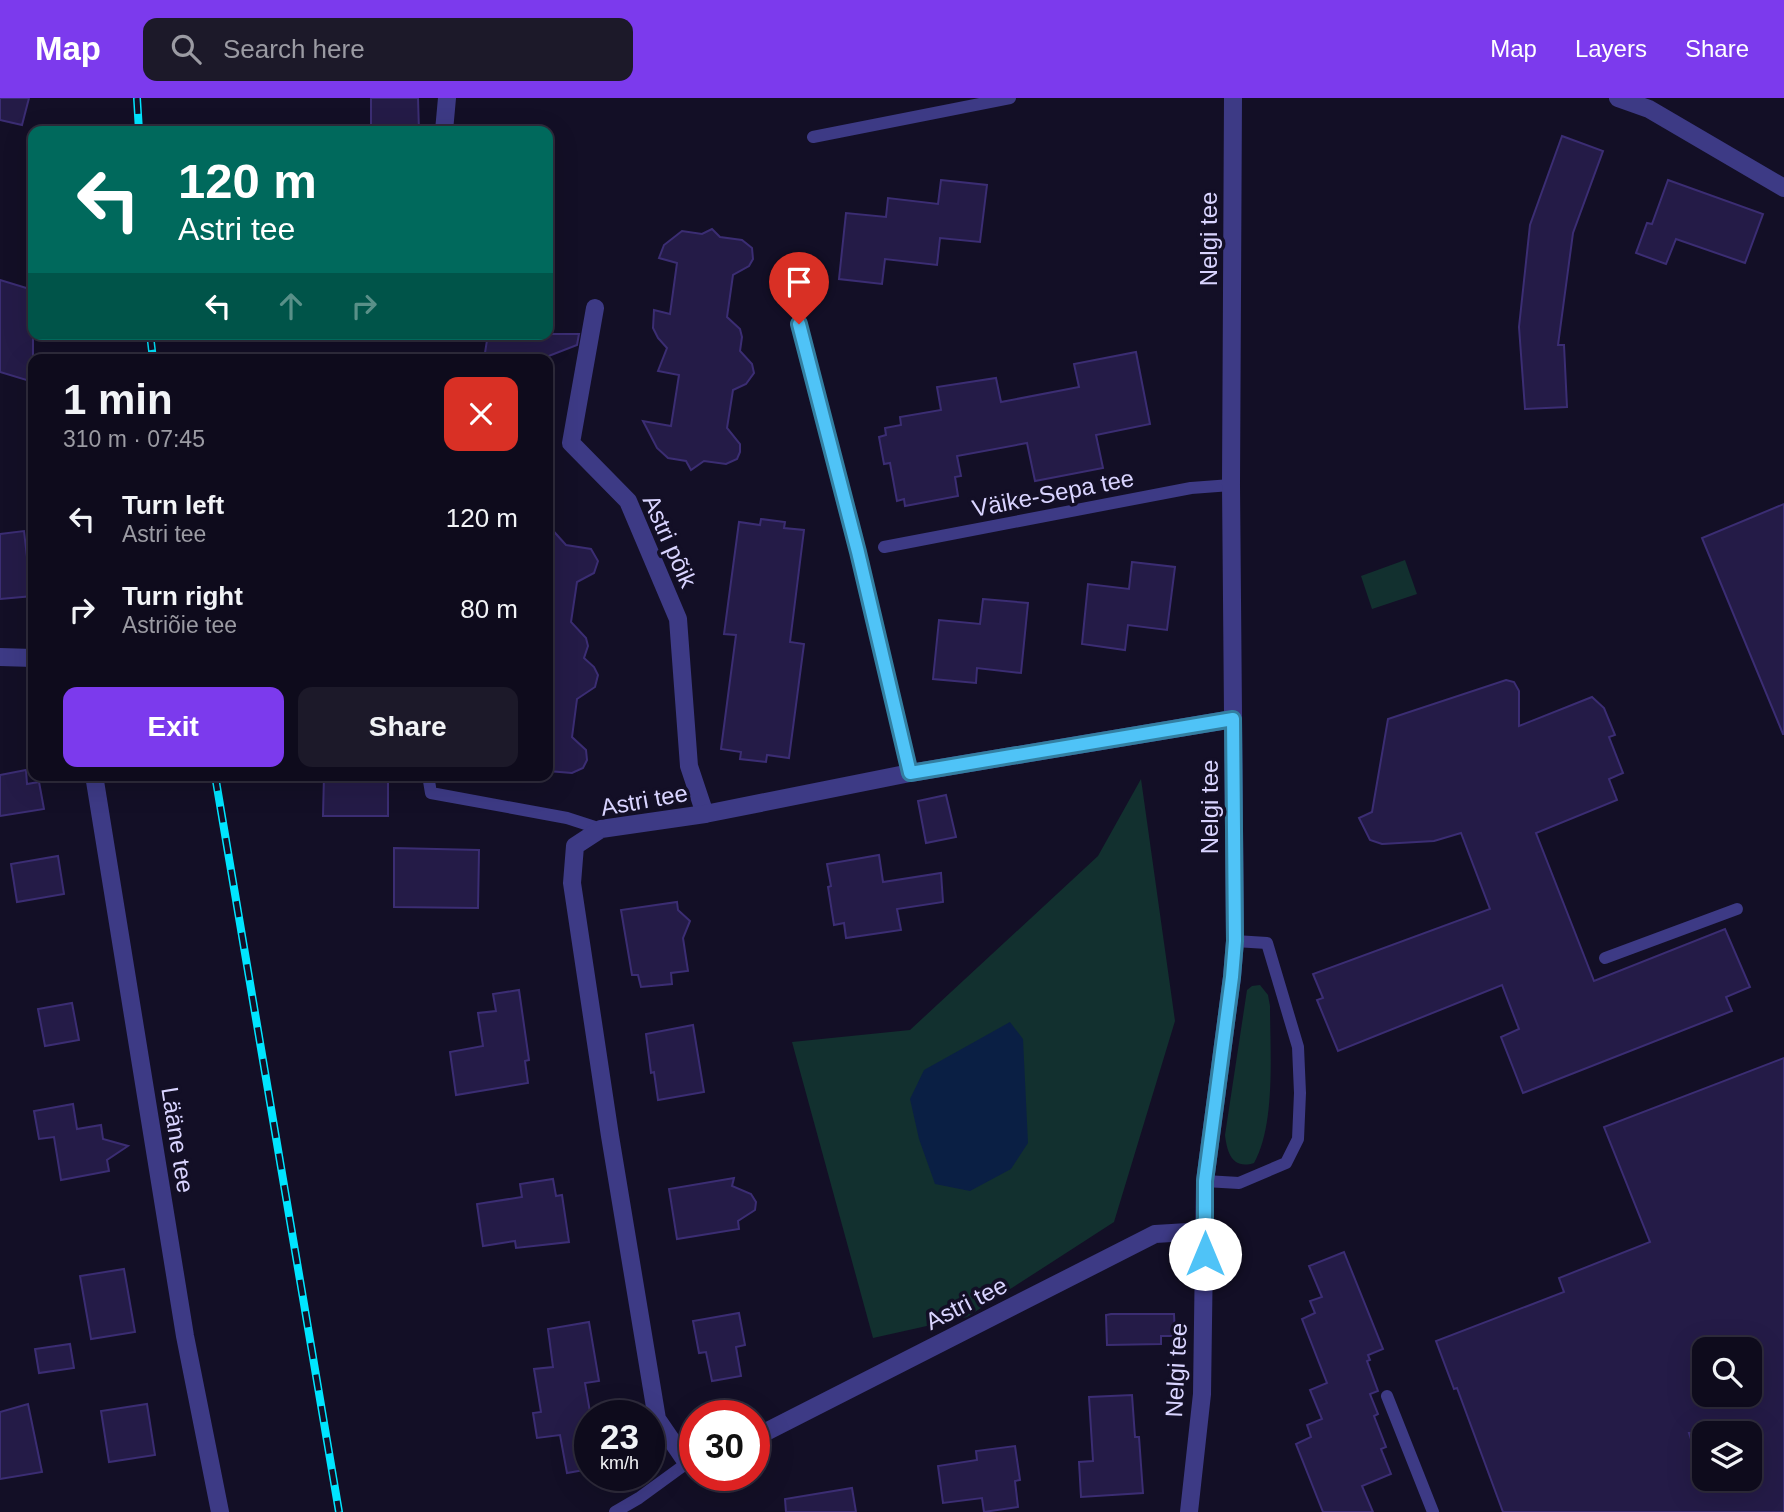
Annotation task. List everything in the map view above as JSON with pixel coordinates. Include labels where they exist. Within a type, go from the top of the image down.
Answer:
[{"type":"street","points":[[444,126],[447,98]]},
{"type":"street","name":"Nelgi tee","points":[[1189,1512],[1202,1394],[1205,1181],[1235,941],[1231,485],[1233,98]]},
{"type":"street","points":[[1618,98],[1649,109],[1784,188]]},
{"type":"street","name":"Astri põik","points":[[595,307],[571,443],[628,501],[678,619],[689,766],[705,814]]},
{"type":"street","points":[[0,657],[28,658]]},
{"type":"street","name":"Astri tee","points":[[679,1447],[657,1419],[572,883],[575,846],[601,829],[705,814],[910,773],[1233,719]]},
{"type":"street","name":"Lääne tee","points":[[95,781],[185,1336],[220,1512]]},
{"type":"street","name":"Astri tee","points":[[770,1430],[1155,1234],[1205,1231]]},
{"type":"lane","points":[[813,137],[1010,98]]},
{"type":"lane","points":[[799,324],[858,552],[910,773]]},
{"type":"lane","name":"Väike-Sepa tee","points":[[884,547],[1191,488],[1231,485]]},
{"type":"lane","points":[[429,781],[431,793],[567,818],[601,829]]},
{"type":"lane","points":[[1605,958],[1737,909]]},
{"type":"lane","points":[[1205,1181],[1239,1182],[1286,1163],[1298,1139],[1298,1047],[1266,943],[1235,941]]},
{"type":"lane","points":[[1387,1396],[1433,1512]]},
{"type":"lane","points":[[615,1512],[679,1470]]},
{"type":"green space","points":[[1405,560],[1417,594],[1372,609],[1361,576]]},
{"type":"green space","points":[[1141,779],[1175,1021],[1114,1222],[967,1317],[873,1338],[792,1042],[910,1030],[1098,856]]},
{"type":"green space","points":[[1260,985],[1268,995],[1270,1006],[1269,1108],[1261,1147],[1254,1163],[1247,1165],[1232,1158],[1225,1135],[1247,990]]},
{"type":"water","points":[[1010,1022],[1023,1039],[1028,1143],[1011,1169],[970,1191],[935,1184],[919,1139],[910,1099],[924,1070]]},
{"type":"building","points":[[0,98],[29,98],[22,125],[0,120]]},
{"type":"building","points":[[371,98],[418,98],[419,126],[371,126]]},
{"type":"building","points":[[1562,136],[1603,151],[1573,233],[1558,345],[1564,345],[1567,407],[1525,409],[1519,327],[1530,225]]},
{"type":"building","points":[[941,180],[987,185],[980,242],[940,238],[937,265],[885,259],[882,284],[839,279],[846,213],[886,217],[888,198],[938,204]]},
{"type":"building","points":[[1668,180],[1763,214],[1745,263],[1676,239],[1666,264],[1636,253],[1647,223],[1652,224]]},
{"type":"building","points":[[712,229],[720,237],[742,240],[752,248],[753,259],[749,266],[733,275],[727,317],[740,329],[740,351],[752,364],[754,373],[746,384],[733,390],[727,428],[740,444],[737,459],[726,464],[704,461],[691,470],[686,461],[668,458],[657,448],[643,421],[671,426],[679,375],[658,371],[667,348],[653,328],[654,310],[670,314],[677,263],[659,258],[664,245],[682,231],[702,234]]},
{"type":"building","points":[[0,280],[28,288],[28,340],[33,340],[33,354],[28,354],[28,380],[0,372]]},
{"type":"building","points":[[553,334],[579,334],[577,345],[553,354],[485,354],[487,340],[553,340]]},
{"type":"building","points":[[1136,352],[1150,424],[1096,435],[1103,468],[1035,481],[1027,443],[957,456],[961,476],[955,477],[958,496],[905,506],[904,499],[897,501],[890,463],[884,464],[879,437],[886,435],[885,428],[901,425],[900,417],[941,410],[937,387],[996,378],[1001,402],[1079,387],[1074,364]]},
{"type":"building","points":[[1784,504],[1784,734],[1783,734],[1702,538]]},
{"type":"building","points":[[761,519],[785,522],[784,528],[804,530],[790,642],[804,644],[789,758],[767,755],[766,762],[740,759],[741,752],[721,749],[736,635],[724,634],[739,522],[760,525]]},
{"type":"building","points":[[24,531],[28,557],[28,596],[0,599],[0,534]]},
{"type":"building","points":[[553,531],[566,545],[591,549],[598,561],[594,573],[577,582],[571,622],[586,638],[588,646],[584,658],[598,675],[595,687],[577,699],[572,737],[586,750],[587,760],[583,768],[572,773],[553,771]]},
{"type":"building","points":[[1132,562],[1175,567],[1167,630],[1128,625],[1125,650],[1082,644],[1088,584],[1129,589]]},
{"type":"building","points":[[983,599],[1028,603],[1021,673],[977,668],[976,683],[933,679],[939,620],[980,624]]},
{"type":"building","points":[[1506,680],[1514,682],[1519,691],[1519,726],[1592,697],[1604,708],[1615,735],[1609,737],[1623,773],[1609,779],[1617,800],[1536,833],[1594,981],[1725,929],[1750,987],[1726,997],[1732,1011],[1523,1093],[1501,1037],[1519,1029],[1502,985],[1338,1051],[1317,1000],[1323,998],[1313,974],[1490,909],[1461,833],[1434,841],[1382,844],[1370,840],[1359,818],[1372,812],[1388,719]]},
{"type":"building","points":[[26,770],[27,784],[39,782],[44,809],[0,816],[0,775]]},
{"type":"building","points":[[324,781],[388,781],[388,816],[323,816]]},
{"type":"building","points":[[946,795],[956,837],[926,843],[918,801]]},
{"type":"building","points":[[394,848],[479,850],[478,908],[394,907]]},
{"type":"building","points":[[879,855],[883,882],[941,873],[943,902],[897,909],[901,930],[846,938],[844,923],[834,925],[827,864]]},
{"type":"building","points":[[58,856],[64,894],[17,902],[11,864]]},
{"type":"building","points":[[677,902],[678,910],[690,921],[683,938],[688,971],[671,973],[672,984],[641,987],[638,975],[632,975],[621,910]]},
{"type":"building","points":[[519,990],[529,1060],[525,1061],[528,1083],[456,1095],[450,1052],[483,1046],[478,1013],[496,1011],[493,994]]},
{"type":"building","points":[[72,1003],[79,1040],[45,1046],[38,1009]]},
{"type":"building","points":[[693,1025],[704,1092],[658,1100],[646,1034]]},
{"type":"building","points":[[1784,1058],[1784,1512],[1503,1512],[1457,1388],[1454,1389],[1436,1341],[1564,1292],[1559,1278],[1650,1242],[1604,1127]]},
{"type":"building","points":[[73,1104],[77,1129],[101,1125],[103,1139],[128,1146],[107,1160],[109,1171],[61,1180],[54,1137],[39,1139],[34,1111]]},
{"type":"building","points":[[734,1178],[732,1186],[751,1194],[756,1202],[755,1210],[738,1221],[739,1229],[677,1239],[669,1189]]},
{"type":"building","points":[[553,1179],[556,1196],[562,1195],[569,1242],[516,1248],[515,1241],[483,1246],[477,1204],[522,1197],[520,1184]]},
{"type":"building","points":[[1344,1252],[1383,1349],[1368,1355],[1370,1360],[1367,1361],[1378,1391],[1370,1394],[1378,1414],[1374,1416],[1386,1447],[1381,1449],[1391,1474],[1362,1486],[1373,1512],[1323,1512],[1296,1444],[1311,1437],[1307,1425],[1322,1419],[1310,1390],[1327,1383],[1302,1319],[1315,1313],[1310,1301],[1322,1297],[1309,1266]]},
{"type":"building","points":[[124,1269],[135,1332],[91,1339],[80,1276]]},
{"type":"building","points":[[739,1313],[745,1345],[736,1347],[741,1376],[712,1381],[706,1352],[699,1353],[693,1321]]},
{"type":"building","points":[[1174,1314],[1175,1336],[1161,1336],[1161,1344],[1107,1345],[1106,1315]]},
{"type":"building","points":[[589,1322],[599,1381],[585,1383],[588,1400],[574,1400],[574,1472],[567,1473],[560,1435],[537,1438],[533,1413],[541,1412],[534,1369],[553,1367],[548,1329]]},
{"type":"building","points":[[70,1344],[74,1368],[39,1373],[35,1349]]},
{"type":"building","points":[[1132,1395],[1135,1437],[1139,1437],[1143,1493],[1081,1497],[1079,1462],[1093,1461],[1089,1397]]},
{"type":"building","points":[[28,1404],[42,1472],[0,1479],[0,1412]]},
{"type":"building","points":[[147,1404],[155,1455],[109,1462],[101,1411]]},
{"type":"building","points":[[1015,1446],[1020,1480],[1015,1481],[1018,1507],[984,1512],[982,1498],[943,1503],[938,1466],[977,1460],[976,1451]]},
{"type":"building","points":[[852,1488],[856,1512],[786,1512],[785,1499]]},
{"type":"railway","points":[[137,98],[139,126]]},
{"type":"railway","points":[[151,340],[152,354]]},
{"type":"railway","points":[[216,781],[339,1512]]},
{"type":"route","points":[[799,324],[858,552],[910,773],[1233,719],[1235,941],[1205,1181],[1205,1254]]}]
